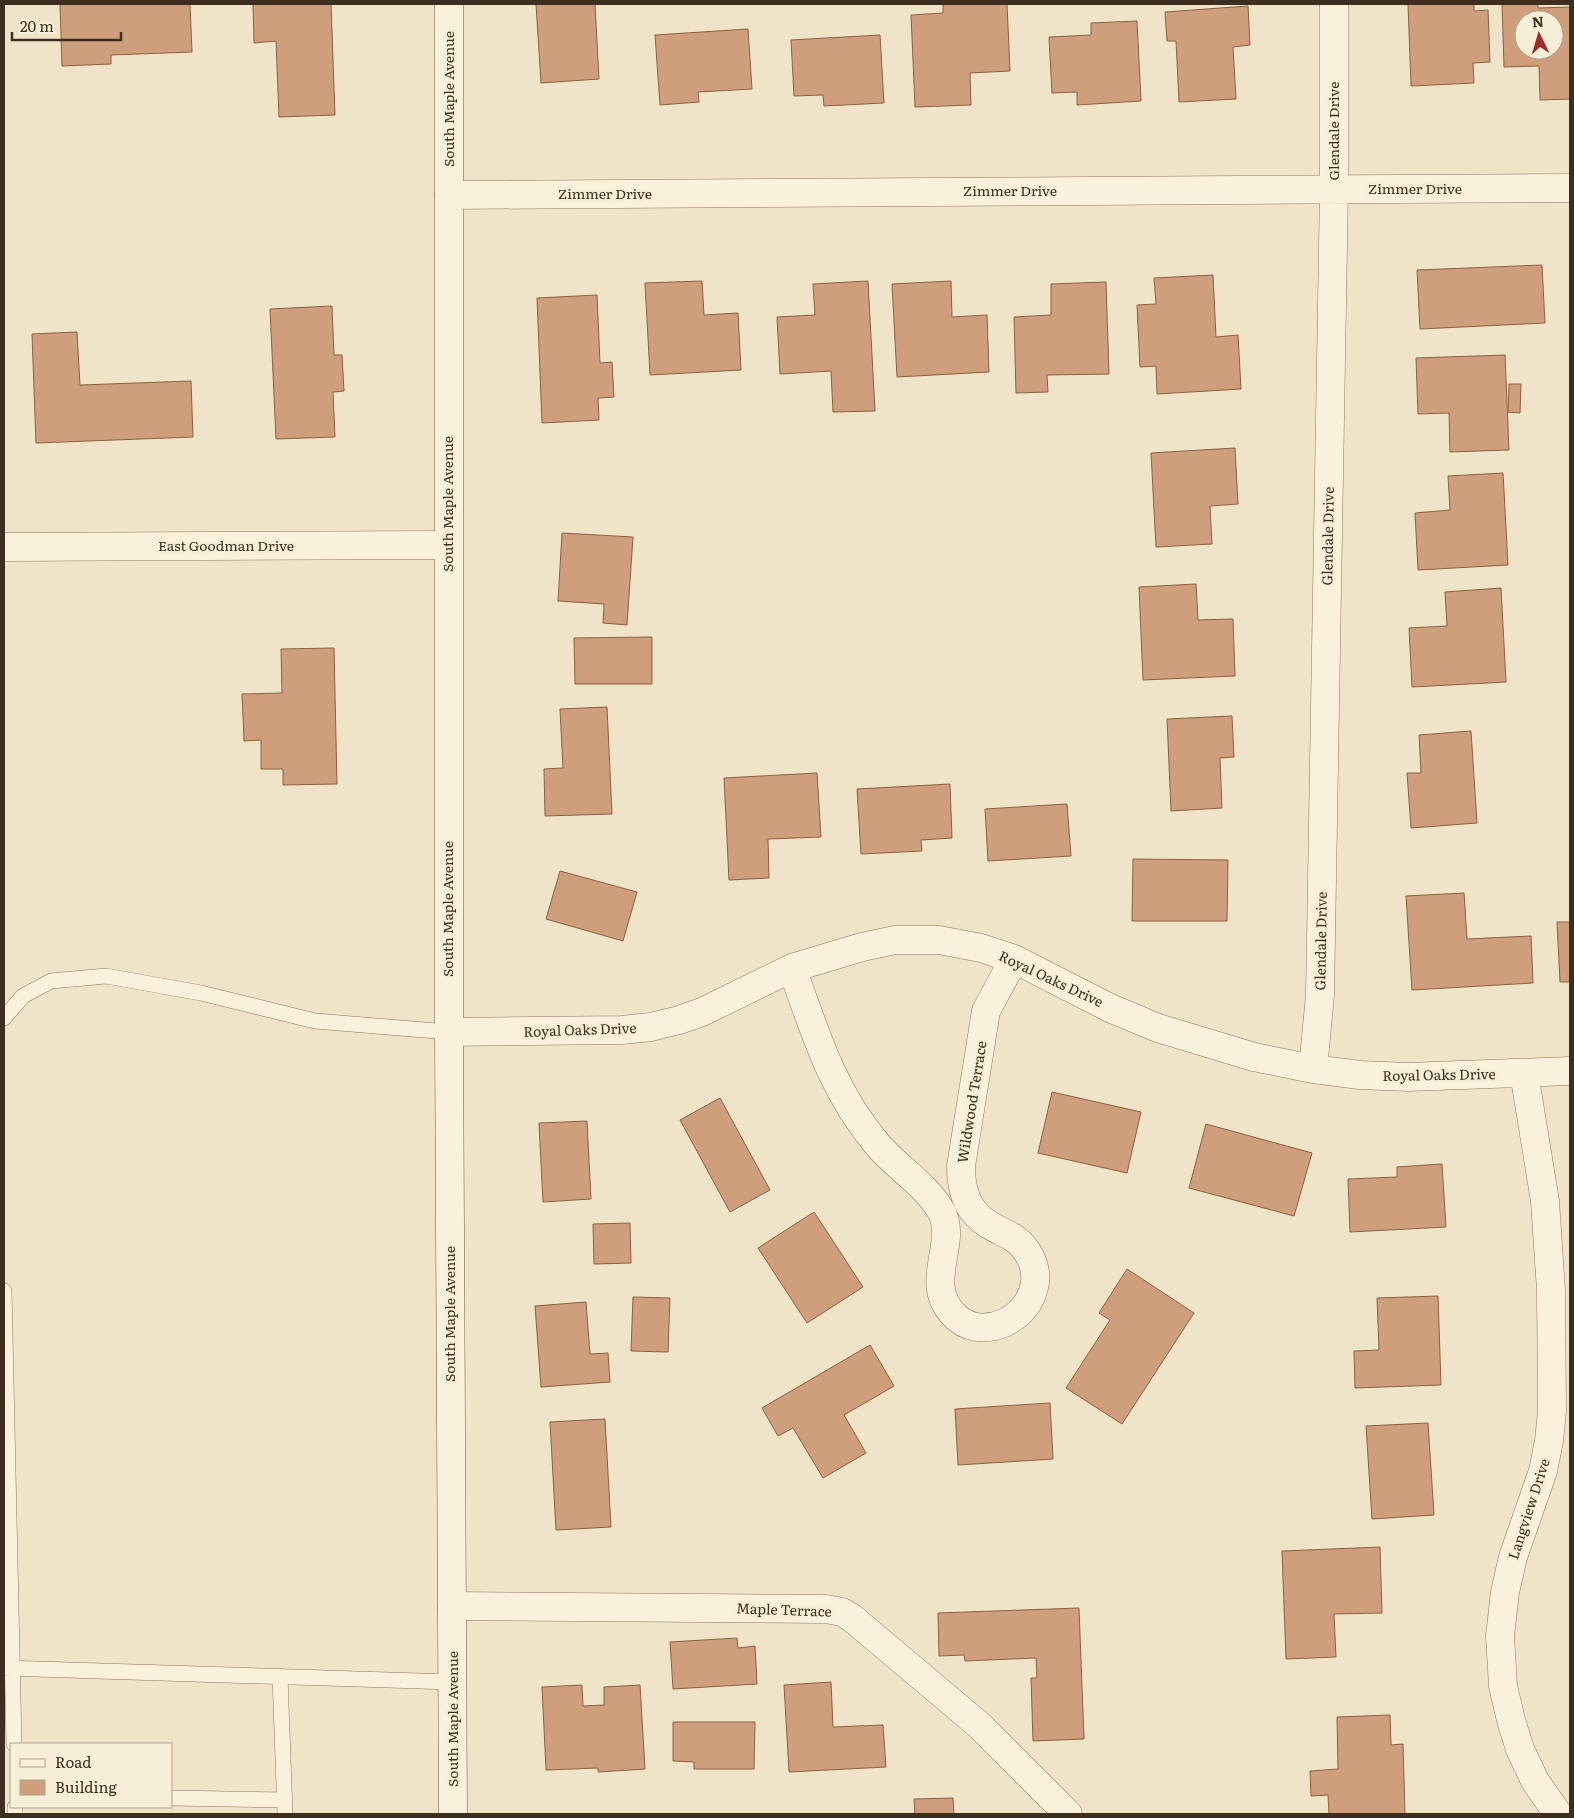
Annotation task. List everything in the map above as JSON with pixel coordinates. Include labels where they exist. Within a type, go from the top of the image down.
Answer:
[{"type":"street","name":"South Maple Avenue","points":[[449,4],[449,1032],[453,1814]]},
{"type":"street","name":"Glendale Drive","points":[[1313,1068],[1320,996],[1334,190],[1334,4]]},
{"type":"street","name":"Zimmer Drive","points":[[449,195],[1570,188]]},
{"type":"street","name":"East Goodman Drive","points":[[4,547],[448,545]]},
{"type":"street","name":"Royal Oaks Drive","points":[[449,1032],[622,1030],[651,1027],[702,1012],[792,968],[862,947],[895,940],[939,940],[981,948],[1014,959],[1110,1008],[1158,1028],[1254,1057],[1360,1075],[1408,1077],[1570,1071]]},
{"type":"street","name":"Wildwood Terrace","points":[[792,968],[825,1061],[847,1104],[877,1144],[900,1169],[929,1193],[941,1211],[945,1224],[946,1238],[939,1283],[945,1304],[958,1318],[975,1327],[996,1326],[1007,1323],[1020,1314],[1030,1299],[1035,1282],[1033,1264],[1026,1249],[1014,1238],[990,1226],[977,1216],[966,1199],[961,1180],[961,1166],[986,1011],[1014,959]]},
{"type":"street","name":"Langview Drive","points":[[1524,1073],[1545,1201],[1551,1290],[1552,1411],[1543,1471],[1513,1557],[1509,1574],[1500,1636],[1503,1686],[1520,1749],[1535,1781],[1558,1814]]},
{"type":"street","name":"Maple Terrace","points":[[452,1606],[826,1609],[842,1612],[852,1618],[979,1725],[1068,1814]]},
{"type":"lane","points":[[4,1018],[22,996],[51,981],[106,976],[201,993],[315,1021],[449,1032]]},
{"type":"lane","points":[[941,1211],[966,1199]]},
{"type":"lane","points":[[4,1291],[8,1668],[14,1743]]},
{"type":"lane","points":[[8,1668],[452,1682]]},
{"type":"lane","points":[[172,1798],[284,1807],[280,1676]]},
{"type":"building","points":[[60,4],[190,4],[192,52],[111,55],[111,64],[62,66]]},
{"type":"building","points":[[253,4],[331,4],[335,115],[279,117],[276,41],[254,43]]},
{"type":"building","points":[[536,4],[595,4],[599,79],[541,83]]},
{"type":"building","points":[[943,4],[1007,4],[1010,71],[970,73],[971,105],[915,107],[911,15],[943,13]]},
{"type":"building","points":[[1408,4],[1474,4],[1474,11],[1488,10],[1490,62],[1473,63],[1474,83],[1411,86]]},
{"type":"building","points":[[1502,4],[1538,4],[1538,8],[1570,7],[1570,99],[1540,100],[1539,66],[1504,67]]},
{"type":"building","points":[[1248,6],[1250,45],[1233,47],[1236,99],[1179,102],[1176,41],[1167,41],[1165,12]]},
{"type":"building","points":[[1137,21],[1141,101],[1077,105],[1077,92],[1052,93],[1049,37],[1091,35],[1091,23]]},
{"type":"building","points":[[748,29],[752,89],[698,92],[699,102],[660,105],[655,35]]},
{"type":"building","points":[[880,35],[884,103],[824,106],[823,95],[794,96],[791,40]]},
{"type":"building","points":[[1542,265],[1545,323],[1420,329],[1417,270]]},
{"type":"building","points":[[1213,275],[1216,337],[1238,335],[1241,389],[1157,394],[1156,366],[1140,367],[1137,305],[1156,304],[1154,278]]},
{"type":"building","points":[[702,281],[704,315],[738,313],[741,370],[650,375],[645,283]]},
{"type":"building","points":[[868,281],[875,411],[833,412],[831,371],[780,374],[777,317],[815,315],[813,284]]},
{"type":"building","points":[[951,281],[952,317],[987,315],[989,372],[897,377],[892,284]]},
{"type":"building","points":[[1106,282],[1109,374],[1047,375],[1048,392],[1016,393],[1014,317],[1051,315],[1051,284]]},
{"type":"building","points":[[597,295],[600,363],[612,362],[614,397],[598,398],[599,420],[542,423],[537,298]]},
{"type":"building","points":[[332,306],[334,355],[342,355],[344,391],[333,392],[335,437],[276,439],[270,309]]},
{"type":"building","points":[[77,332],[80,385],[191,381],[193,437],[36,443],[32,334]]},
{"type":"building","points":[[1505,355],[1509,450],[1450,452],[1449,413],[1418,414],[1416,358]]},
{"type":"building","points":[[1509,384],[1521,384],[1520,413],[1508,412]]},
{"type":"building","points":[[1235,448],[1238,504],[1210,506],[1212,544],[1156,547],[1151,453]]},
{"type":"building","points":[[1503,473],[1508,565],[1418,570],[1415,513],[1450,510],[1448,476]]},
{"type":"building","points":[[562,533],[633,537],[627,625],[603,623],[604,604],[558,601]]},
{"type":"building","points":[[1196,584],[1198,620],[1233,619],[1235,676],[1143,680],[1139,587]]},
{"type":"building","points":[[1501,588],[1506,682],[1412,687],[1409,628],[1447,626],[1445,592]]},
{"type":"building","points":[[652,637],[652,684],[575,684],[574,638]]},
{"type":"building","points":[[334,648],[337,784],[283,785],[283,769],[261,769],[261,740],[244,741],[242,694],[282,693],[281,649]]},
{"type":"building","points":[[607,707],[612,814],[545,816],[544,769],[563,768],[560,709]]},
{"type":"building","points":[[1232,716],[1234,757],[1220,758],[1222,808],[1171,811],[1167,719]]},
{"type":"building","points":[[1471,731],[1477,823],[1411,828],[1407,773],[1421,773],[1419,735]]},
{"type":"building","points":[[817,773],[821,837],[768,839],[769,878],[729,880],[724,778]]},
{"type":"building","points":[[950,784],[952,838],[921,840],[922,851],[861,854],[857,789]]},
{"type":"building","points":[[1067,804],[1071,856],[988,861],[985,809]]},
{"type":"building","points":[[1133,859],[1228,860],[1227,921],[1132,921]]},
{"type":"building","points":[[560,871],[637,892],[623,941],[546,919]]},
{"type":"building","points":[[1464,893],[1467,939],[1531,936],[1533,983],[1412,990],[1406,896]]},
{"type":"building","points":[[1557,922],[1570,922],[1570,982],[1560,982]]},
{"type":"building","points":[[1052,1092],[1141,1112],[1127,1173],[1038,1153]]},
{"type":"building","points":[[720,1098],[770,1190],[730,1212],[680,1120]]},
{"type":"building","points":[[587,1121],[591,1199],[543,1202],[539,1123]]},
{"type":"building","points":[[1206,1124],[1312,1153],[1294,1216],[1189,1188]]},
{"type":"building","points":[[1442,1164],[1446,1227],[1350,1232],[1348,1179],[1397,1177],[1397,1167]]},
{"type":"building","points":[[814,1212],[863,1287],[807,1323],[758,1248]]},
{"type":"building","points":[[630,1223],[631,1263],[594,1264],[593,1224]]},
{"type":"building","points":[[1127,1269],[1194,1313],[1122,1424],[1066,1388],[1110,1320],[1099,1313]]},
{"type":"building","points":[[1438,1296],[1441,1385],[1355,1388],[1354,1351],[1379,1350],[1377,1298]]},
{"type":"building","points":[[633,1297],[670,1298],[668,1352],[631,1351]]},
{"type":"building","points":[[586,1302],[590,1354],[608,1353],[610,1382],[541,1387],[535,1306]]},
{"type":"building","points":[[870,1345],[894,1386],[844,1415],[866,1453],[823,1478],[793,1428],[778,1436],[762,1408]]},
{"type":"building","points":[[1050,1403],[1053,1459],[958,1465],[955,1409]]},
{"type":"building","points":[[605,1419],[611,1527],[556,1530],[550,1422]]},
{"type":"building","points":[[1428,1423],[1434,1515],[1372,1519],[1366,1426]]},
{"type":"building","points":[[1380,1547],[1382,1613],[1334,1614],[1336,1657],[1286,1659],[1282,1551]]},
{"type":"building","points":[[1079,1608],[1084,1739],[1033,1741],[1031,1678],[1037,1678],[1036,1658],[965,1661],[964,1655],[939,1656],[938,1613]]},
{"type":"building","points":[[737,1638],[738,1648],[755,1646],[757,1684],[673,1689],[670,1642]]},
{"type":"building","points":[[831,1682],[833,1727],[883,1725],[886,1767],[789,1772],[784,1685]]},
{"type":"building","points":[[582,1685],[583,1706],[604,1705],[604,1687],[640,1685],[645,1769],[598,1772],[598,1768],[546,1770],[542,1687]]},
{"type":"building","points":[[1390,1715],[1391,1745],[1403,1744],[1405,1814],[1329,1814],[1328,1795],[1311,1796],[1310,1771],[1338,1769],[1337,1717]]},
{"type":"building","points":[[673,1722],[755,1722],[754,1769],[694,1769],[694,1762],[673,1761]]},
{"type":"building","points":[[953,1798],[954,1814],[915,1814],[914,1799]]}]
